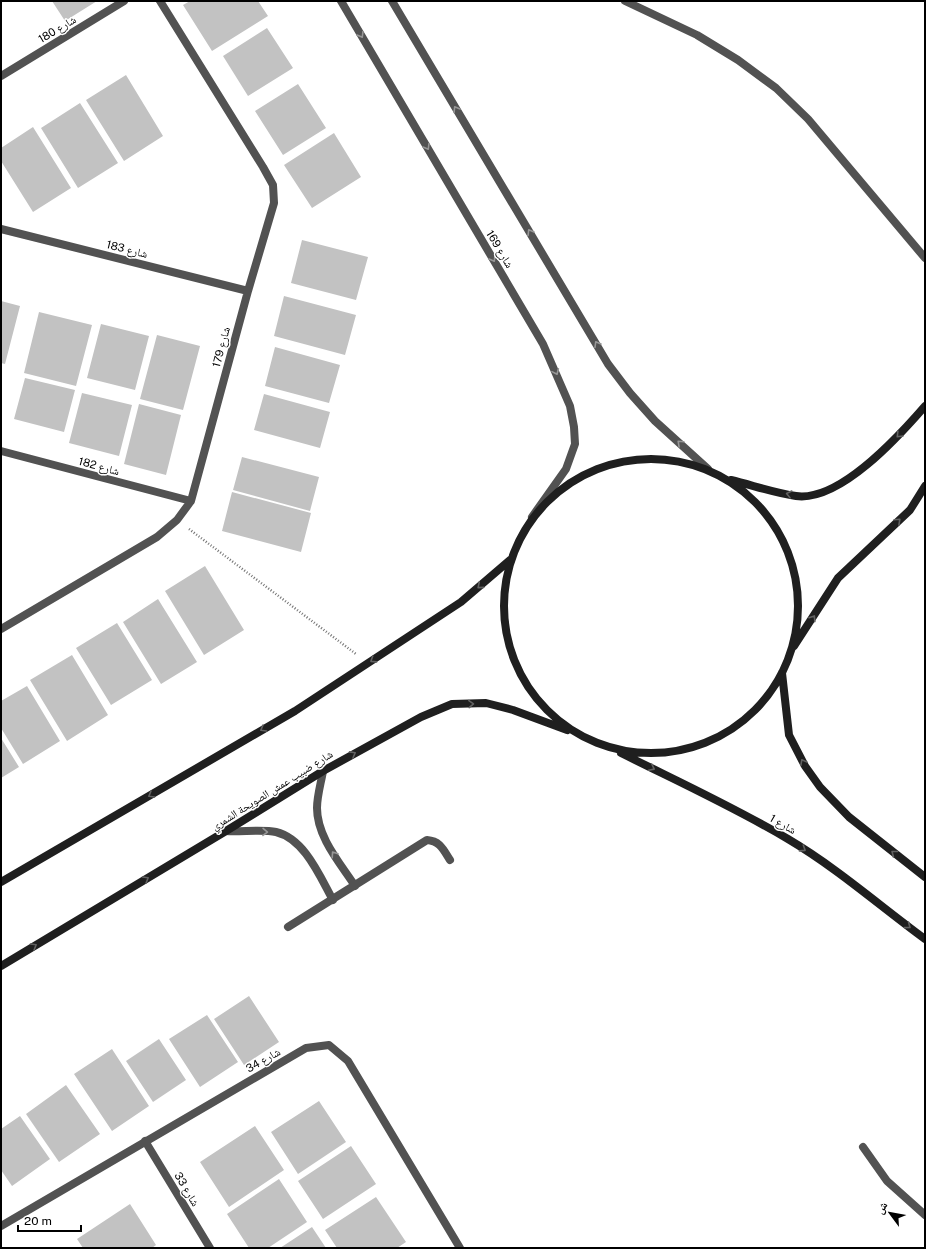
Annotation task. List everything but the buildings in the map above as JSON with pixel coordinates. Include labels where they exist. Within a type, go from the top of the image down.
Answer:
[{"type":"street","name":"شارع 180","points":[[1,76],[124,1]]},
{"type":"street","name":"شارع 179","points":[[1,629],[158,537],[177,520],[191,502],[248,291],[274,203],[273,185],[160,1]]},
{"type":"street","name":"شارع 169","points":[[341,1],[543,344],[570,406],[574,427],[575,444],[566,469],[532,517]]},
{"type":"street","points":[[392,1],[608,364],[630,393],[655,421],[708,469]]},
{"type":"street","points":[[624,1],[697,35],[738,60],[776,88],[808,119],[925,258]]},
{"type":"street","name":"شارع 183","points":[[1,229],[248,291]]},
{"type":"street","points":[[729,480],[797,496],[821,493],[844,481],[881,453],[925,406]]},
{"type":"street","name":"شارع 182","points":[[1,452],[191,502]]},
{"type":"street","points":[[572,732],[535,700],[511,657],[502,609],[510,560],[532,517],[568,483],[612,462],[661,458],[708,469],[729,480],[759,505],[782,536],[795,573],[798,612],[791,650],[782,673],[753,712],[713,740],[666,753],[617,750]]},
{"type":"street","points":[[791,650],[838,578],[910,510],[925,486]]},
{"type":"street","points":[[1,882],[295,711],[461,602],[510,560]]},
{"type":"street","points":[[782,673],[789,735],[812,777],[849,817],[925,877]]},
{"type":"street","name":"شارع ضبيب عمش الصويحة الشمري","points":[[1,966],[323,771],[421,717],[452,704],[486,703],[513,710],[617,750]]},
{"type":"street","name":"شارع 1","points":[[617,750],[742,813],[789,839],[819,859],[925,939]]},
{"type":"street","points":[[323,771],[317,809],[321,827],[328,845],[356,886]]},
{"type":"street","points":[[226,831],[277,832],[296,842],[308,858],[333,900]]},
{"type":"street","points":[[288,927],[356,886],[427,840],[435,841],[441,845],[450,860]]},
{"type":"street","name":"شارع 34","points":[[1,1226],[306,1048],[329,1045],[348,1061],[460,1248]]},
{"type":"street","name":"شارع 33","points":[[145,1141],[210,1248]]},
{"type":"street","points":[[863,1147],[887,1181],[925,1215]]},
{"type":"path","points":[[177,520],[368,663]]}]
